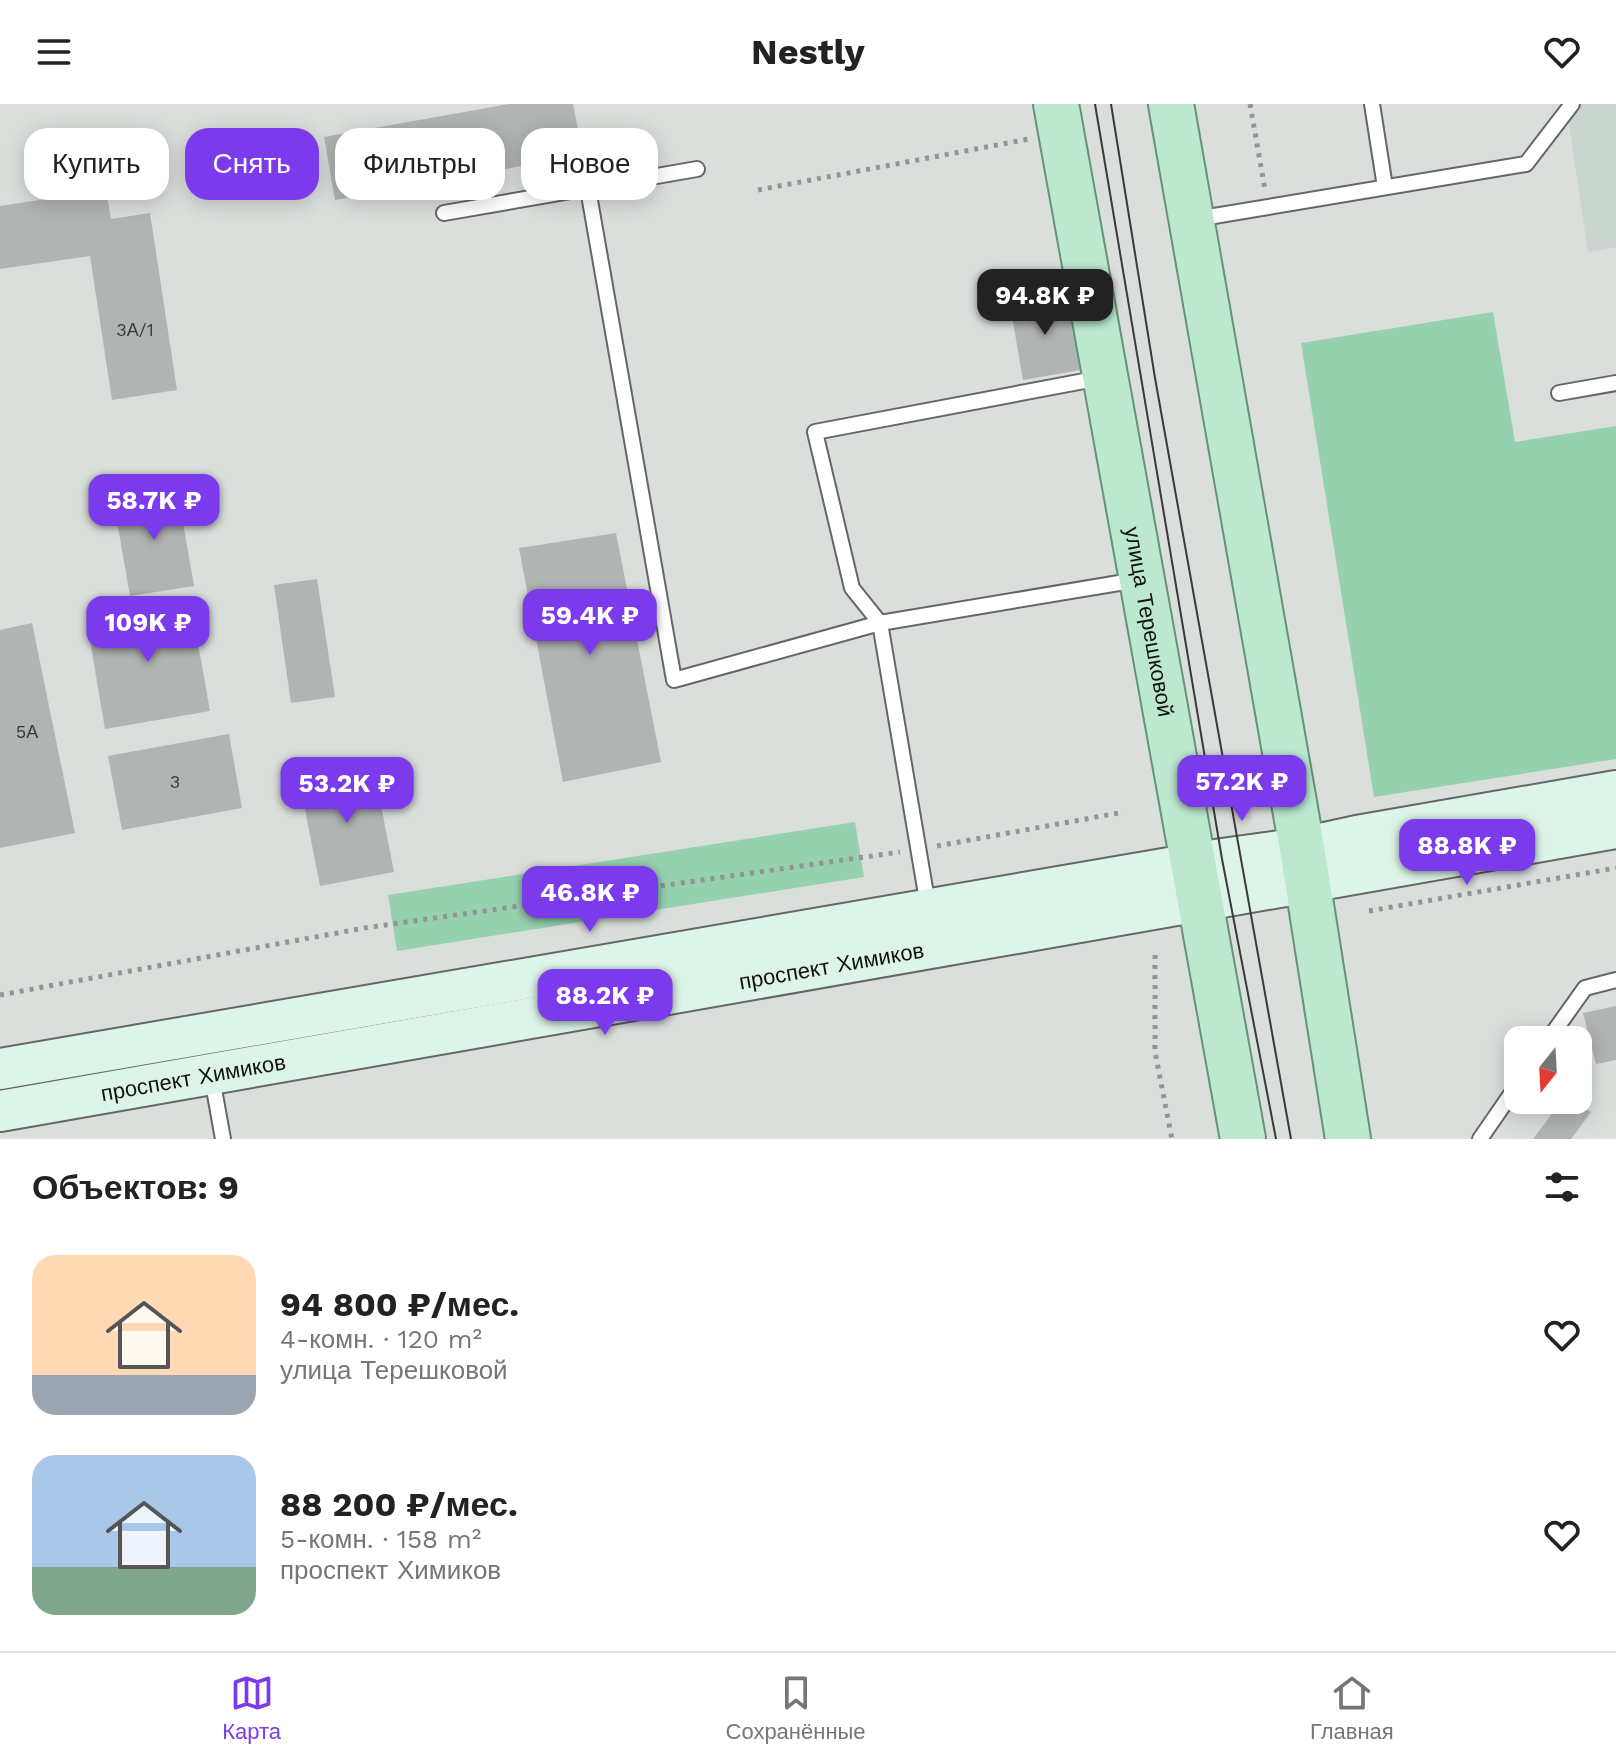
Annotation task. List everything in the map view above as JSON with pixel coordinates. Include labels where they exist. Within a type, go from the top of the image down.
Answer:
[{"type":"main road","points":[[1171,104],[1305,865],[1348,1139]]},
{"type":"main road","name":"улица Терешковой","points":[[1058,118],[1243,1139]]},
{"type":"main road","name":"проспект Химиков","points":[[1305,865],[1357,836],[1616,791]]},
{"type":"main road","name":"проспект Химиков","points":[[0,1069],[211,1073],[1196,882],[1305,865],[1616,828]]},
{"type":"main road","name":"проспект Химиков","points":[[0,1111],[111,1071],[929,909],[1196,882]]},
{"type":"lane","points":[[1372,104],[1385,187]]},
{"type":"lane","points":[[1192,220],[1526,164],[1572,104]]},
{"type":"lane","points":[[658,176],[697,169]]},
{"type":"lane","points":[[444,213],[522,200]]},
{"type":"lane","points":[[590,200],[674,680],[880,623],[1141,580]]},
{"type":"lane","points":[[929,909],[880,623],[852,588],[815,432],[1105,377]]},
{"type":"lane","points":[[1559,393],[1616,383]]},
{"type":"lane","points":[[1558,1026],[1585,988],[1616,980]]},
{"type":"lane","points":[[211,1073],[223,1139]]},
{"type":"lane","points":[[1480,1139],[1504,1104]]},
{"type":"path","points":[[1250,104],[1268,207]]},
{"type":"path","points":[[758,190],[1058,118]]},
{"type":"path","points":[[0,995],[364,928],[919,850],[1124,812]]},
{"type":"path","points":[[1369,911],[1616,868]]},
{"type":"path","points":[[1155,955],[1155,1052],[1172,1139]]},
{"type":"shaded area","points":[[1566,104],[1616,104],[1616,247],[1588,252]]},
{"type":"green space","points":[[1493,312],[1515,442],[1616,426],[1616,759],[1374,797],[1301,343]]},
{"type":"green space","points":[[855,822],[864,877],[397,951],[388,895]]},
{"type":"building","points":[[509,104],[573,104],[578,128],[521,128],[521,166],[505,169],[505,128],[374,128]]},
{"type":"building","points":[[335,135],[335,200],[324,137]]},
{"type":"building","points":[[40,200],[108,200],[111,219],[150,213],[177,390],[112,400],[90,256],[0,269],[0,206]]},
{"type":"building","points":[[1067,295],[1081,370],[1023,380],[1010,304]]},
{"type":"building","points":[[177,488],[194,586],[130,596],[113,498]]},
{"type":"building","points":[[616,533],[661,762],[563,782],[519,548]]},
{"type":"building","points":[[317,579],[335,697],[291,703],[274,585]]},
{"type":"building","points":[[190,599],[210,711],[105,729],[86,617]]},
{"type":"building","points":[[32,623],[75,833],[0,848],[0,630]]},
{"type":"building","points":[[229,734],[242,808],[122,830],[108,756]]},
{"type":"building","points":[[373,764],[394,872],[320,886],[299,779]]},
{"type":"building","points":[[1616,1006],[1616,1060],[1596,1064],[1592,1026],[1586,1026],[1583,1013]]},
{"type":"building","points":[[1552,1114],[1590,1114],[1571,1139],[1533,1139]]},
{"type":"tram line","points":[[1095,104],[1222,859],[1276,1139]]},
{"type":"tram line","points":[[1111,104],[1155,378],[1291,1139]]}]
